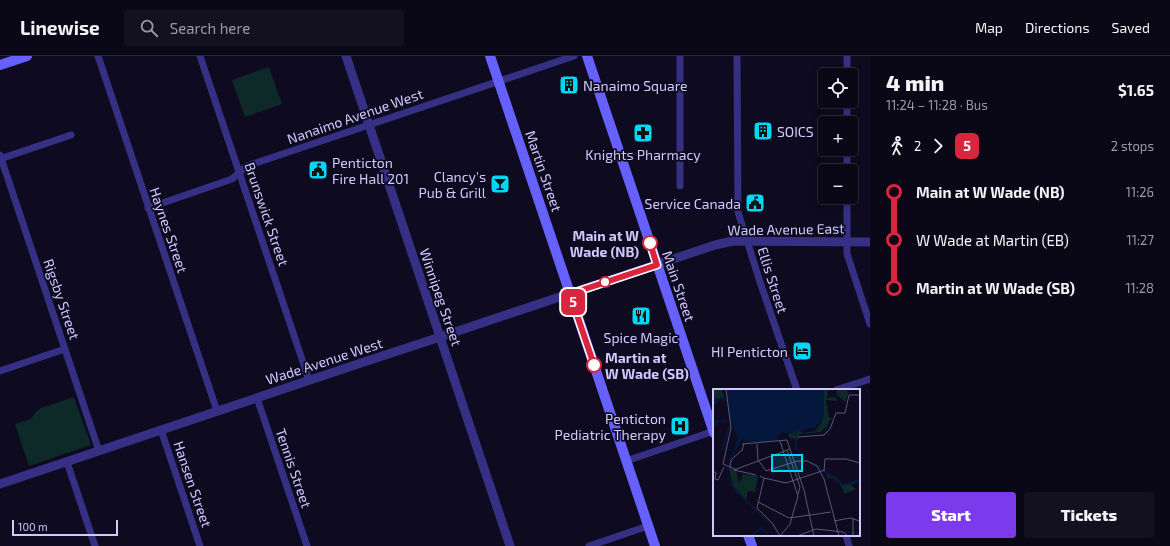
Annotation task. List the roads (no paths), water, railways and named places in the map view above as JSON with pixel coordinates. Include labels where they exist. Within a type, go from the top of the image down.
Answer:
[{"type":"main road","points":[[0,65],[27,56]]},
{"type":"main road","name":"Martin Street","points":[[490,56],[655,546]]},
{"type":"main road","name":"Main Street","points":[[588,56],[713,429]]},
{"type":"main road","points":[[748,536],[752,546]]},
{"type":"street","name":"Haynes Street","points":[[98,56],[217,411]]},
{"type":"street","name":"Brunswick Street","points":[[200,56],[309,380]]},
{"type":"street","name":"Winnipeg Street","points":[[346,56],[510,546]]},
{"type":"street","name":"Nanaimo Avenue West","points":[[148,208],[232,179],[247,166],[574,56]]},
{"type":"street","points":[[680,56],[680,186]]},
{"type":"street","name":"Ellis Street","points":[[738,56],[737,203],[740,220],[797,389]]},
{"type":"street","points":[[847,56],[847,68]]},
{"type":"street","points":[[0,157],[71,135]]},
{"type":"street","name":"Rigsby Street","points":[[0,157],[99,451]]},
{"type":"street","points":[[847,204],[847,254],[870,324]]},
{"type":"street","name":"Wade Avenue East","points":[[657,265],[719,244],[733,241],[870,242]]},
{"type":"street","name":"Wade Avenue West","points":[[0,484],[657,265]]},
{"type":"street","points":[[0,371],[65,349]]},
{"type":"street","points":[[839,389],[870,378]]},
{"type":"street","name":"Tennis Street","points":[[257,398],[307,546]]},
{"type":"street","name":"Hansen Street","points":[[161,430],[200,546]]},
{"type":"street","points":[[626,461],[713,432]]},
{"type":"street","points":[[67,462],[95,546]]},
{"type":"street","points":[[589,546],[648,526]]},
{"type":"street","points":[[846,536],[849,546]]},
{"type":"place","name":"Nanaimo Square","points":[[569,85]]},
{"type":"place","name":"SOICS","points":[[763,131]]},
{"type":"place","name":"Knights Pharmacy","points":[[643,133]]},
{"type":"place","name":"Penticton Fire Hall 201","points":[[318,170]]},
{"type":"place","name":"Clancy's Pub & Grill","points":[[500,184]]},
{"type":"place","name":"Service Canada","points":[[755,203]]},
{"type":"place","name":"Main at W Wade (NB)","points":[[650,243]]},
{"type":"place","name":"Spice Magic","points":[[641,316]]},
{"type":"place","name":"HI Penticton","points":[[802,351]]},
{"type":"place","name":"Martin at W Wade (SB)","points":[[594,365]]},
{"type":"place","name":"Penticton Pediatric Therapy","points":[[680,426]]}]
